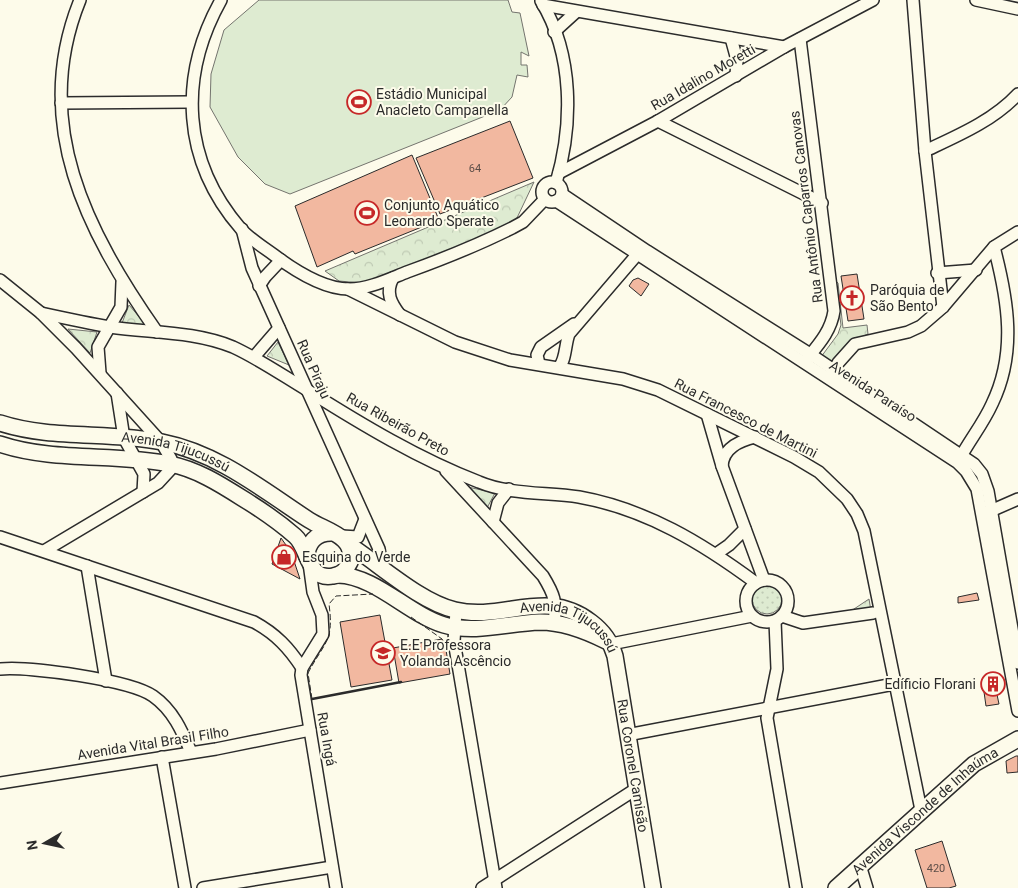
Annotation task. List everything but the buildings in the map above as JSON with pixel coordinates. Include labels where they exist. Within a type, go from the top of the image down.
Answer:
[{"type":"main road","name":"Avenida Tijucussú","points":[[0,423],[51,433],[161,442],[212,458],[340,538],[425,598],[456,611],[487,611],[557,606],[587,619],[598,628],[611,644]]},
{"type":"main road","name":"Avenida Tijucussú","points":[[0,444],[46,453],[172,464],[201,474],[243,498],[296,537],[318,574],[358,578],[432,621],[455,627],[554,623],[580,630],[611,644]]},
{"type":"main road","points":[[308,560],[308,547],[320,534],[340,538],[351,552],[350,562],[333,576]]},
{"type":"main road","name":"Rua Coronel Camisão","points":[[611,644],[618,668],[627,735],[653,888]]},
{"type":"main road","name":"Avenida Visconde de Inhaúma","points":[[836,888],[974,764],[1018,739]]},
{"type":"street","points":[[80,0],[67,44],[61,79],[64,129],[82,201],[99,241],[122,282],[157,332]]},
{"type":"street","points":[[221,0],[208,24],[198,54],[191,102],[192,126],[199,158],[214,190],[242,229],[281,260],[317,281],[348,289],[366,287],[392,278],[512,228],[523,222],[554,198],[561,188],[558,178],[566,140],[568,97],[565,72],[554,32],[542,3]]},
{"type":"street","name":"Rua Idalino Moretti","points":[[558,178],[861,3],[874,0]]},
{"type":"street","points":[[913,0],[925,151],[942,307]]},
{"type":"street","points":[[976,0],[1018,8]]},
{"type":"street","points":[[542,3],[576,12],[784,47]]},
{"type":"street","points":[[554,32],[576,12]]},
{"type":"street","points":[[731,38],[737,60],[736,76]]},
{"type":"street","name":"Rua Antônio Caparros Canovas","points":[[800,39],[822,203],[834,312],[832,324],[807,359]]},
{"type":"street","points":[[925,151],[967,131],[1001,109],[1018,94]]},
{"type":"street","points":[[61,103],[191,102]]},
{"type":"street","points":[[658,121],[822,203]]},
{"type":"street","points":[[554,198],[542,193],[544,187],[558,178]]},
{"type":"street","name":"Avenida Paraíso","points":[[554,198],[640,251],[960,459],[973,480],[987,513],[1018,663]]},
{"type":"street","name":"Rua Piraju","points":[[242,229],[247,254],[259,286],[379,549],[382,566]]},
{"type":"street","points":[[832,376],[842,357],[855,344],[908,332],[922,326],[942,307],[994,248],[1018,232]]},
{"type":"street","points":[[960,459],[992,406],[1000,386],[1005,363],[1008,319],[1006,295],[994,248]]},
{"type":"street","points":[[559,367],[563,361],[565,344],[569,334],[640,251]]},
{"type":"street","points":[[259,286],[265,276],[281,260]]},
{"type":"street","points":[[937,273],[976,270]]},
{"type":"street","points":[[392,278],[389,295],[393,305],[402,317]]},
{"type":"street","name":"Rua Ribeirão Preto","points":[[0,280],[41,313],[110,327],[207,339],[254,357],[306,390],[444,467],[488,486],[581,498],[620,507],[676,530],[760,582]]},
{"type":"street","points":[[100,373],[98,347],[121,307],[122,282]]},
{"type":"street","name":"Rua Francesco de Martini","points":[[348,289],[455,342],[510,360],[559,367],[640,383],[794,456],[819,472],[834,485],[857,514],[864,531],[921,810]]},
{"type":"street","points":[[41,313],[100,373],[161,442],[172,464],[167,476],[44,551]]},
{"type":"street","points":[[539,364],[537,355],[541,347],[578,322]]},
{"type":"street","points":[[254,357],[279,328]]},
{"type":"street","points":[[117,392],[124,438],[144,474],[143,492]]},
{"type":"street","points":[[707,414],[722,466],[745,529],[760,582]]},
{"type":"street","points":[[722,466],[723,459],[732,446],[743,440],[755,437]]},
{"type":"street","points":[[444,467],[543,576],[557,606],[554,623]]},
{"type":"street","points":[[494,522],[498,503],[509,490]]},
{"type":"street","points":[[987,513],[1018,499]]},
{"type":"street","name":"Avenida Paraíso","points":[[987,513],[1018,712]]},
{"type":"street","points":[[340,538],[358,536],[365,519]]},
{"type":"street","points":[[716,554],[729,545],[745,529]]},
{"type":"street","points":[[0,537],[254,622],[270,630],[283,642],[302,668],[323,634],[324,625],[311,584],[308,560]]},
{"type":"street","points":[[87,566],[106,681]]},
{"type":"street","points":[[317,602],[318,590],[333,576]]},
{"type":"street","points":[[796,888],[767,718],[777,669],[778,618],[788,603],[784,588],[779,583],[760,582],[750,588],[746,602],[752,616],[759,620],[778,618],[803,623],[873,613]]},
{"type":"street","points":[[456,611],[454,640],[495,884]]},
{"type":"street","points":[[611,644],[752,616]]},
{"type":"street","points":[[0,669],[26,668],[106,681],[140,689],[164,704],[174,716],[191,752]]},
{"type":"street","name":"Rua Ingá","points":[[302,668],[304,698],[336,888]]},
{"type":"street","points":[[627,735],[894,684]]},
{"type":"street","name":"Avenida Vital Brasil Filho","points":[[0,783],[162,757],[310,730]]},
{"type":"street","points":[[162,757],[184,888]]},
{"type":"street","points":[[482,888],[495,884],[636,789]]},
{"type":"street","points":[[860,865],[867,888]]},
{"type":"street","points":[[203,888],[332,867]]},
{"type":"green space","name":"Estádio Municipal Anacleto Campanella","points":[[259,0],[508,0],[512,12],[520,13],[529,56],[521,52],[521,65],[527,65],[528,77],[517,75],[512,97],[500,110],[290,194],[265,184],[238,157],[210,107],[211,74],[224,30]]},
{"type":"green space","points":[[534,182],[516,220],[430,260],[362,283],[339,281],[325,271]]},
{"type":"green space","points":[[835,280],[838,283],[843,328],[867,325],[868,334],[854,340],[833,361],[825,361],[821,357],[838,334],[841,325]]},
{"type":"green space","points":[[129,305],[147,326],[122,323]]},
{"type":"green space","points":[[68,329],[97,332],[90,353]]},
{"type":"green space","points":[[278,342],[289,365],[267,356]]},
{"type":"green space","points":[[468,487],[495,493],[487,508]]},
{"type":"green space","points":[[767,584],[773,585],[781,593],[781,605],[773,613],[767,614],[761,613],[753,605],[752,599],[753,593],[761,585]]},
{"type":"green space","points":[[869,599],[871,611],[848,613]]},
{"type":"fence","points":[[312,699],[308,673],[327,641],[330,626],[329,604],[336,596],[373,594]]},
{"type":"fence","points":[[411,617],[442,639]]},
{"type":"wall","points":[[312,699],[401,682]]},
{"type":"place","name":"Estádio Municipal Anacleto Campanella","points":[[359,102]]},
{"type":"place","name":"Conjunto Aquático Leonardo Sperate","points":[[367,213]]},
{"type":"place","name":"Paróquia de São Bento","points":[[852,298]]},
{"type":"place","name":"Esquina do Verde","points":[[284,557]]},
{"type":"place","name":"E.E Professora Yolanda Ascêncio","points":[[383,653]]},
{"type":"place","name":"Edíficio Florani","points":[[993,684]]}]
